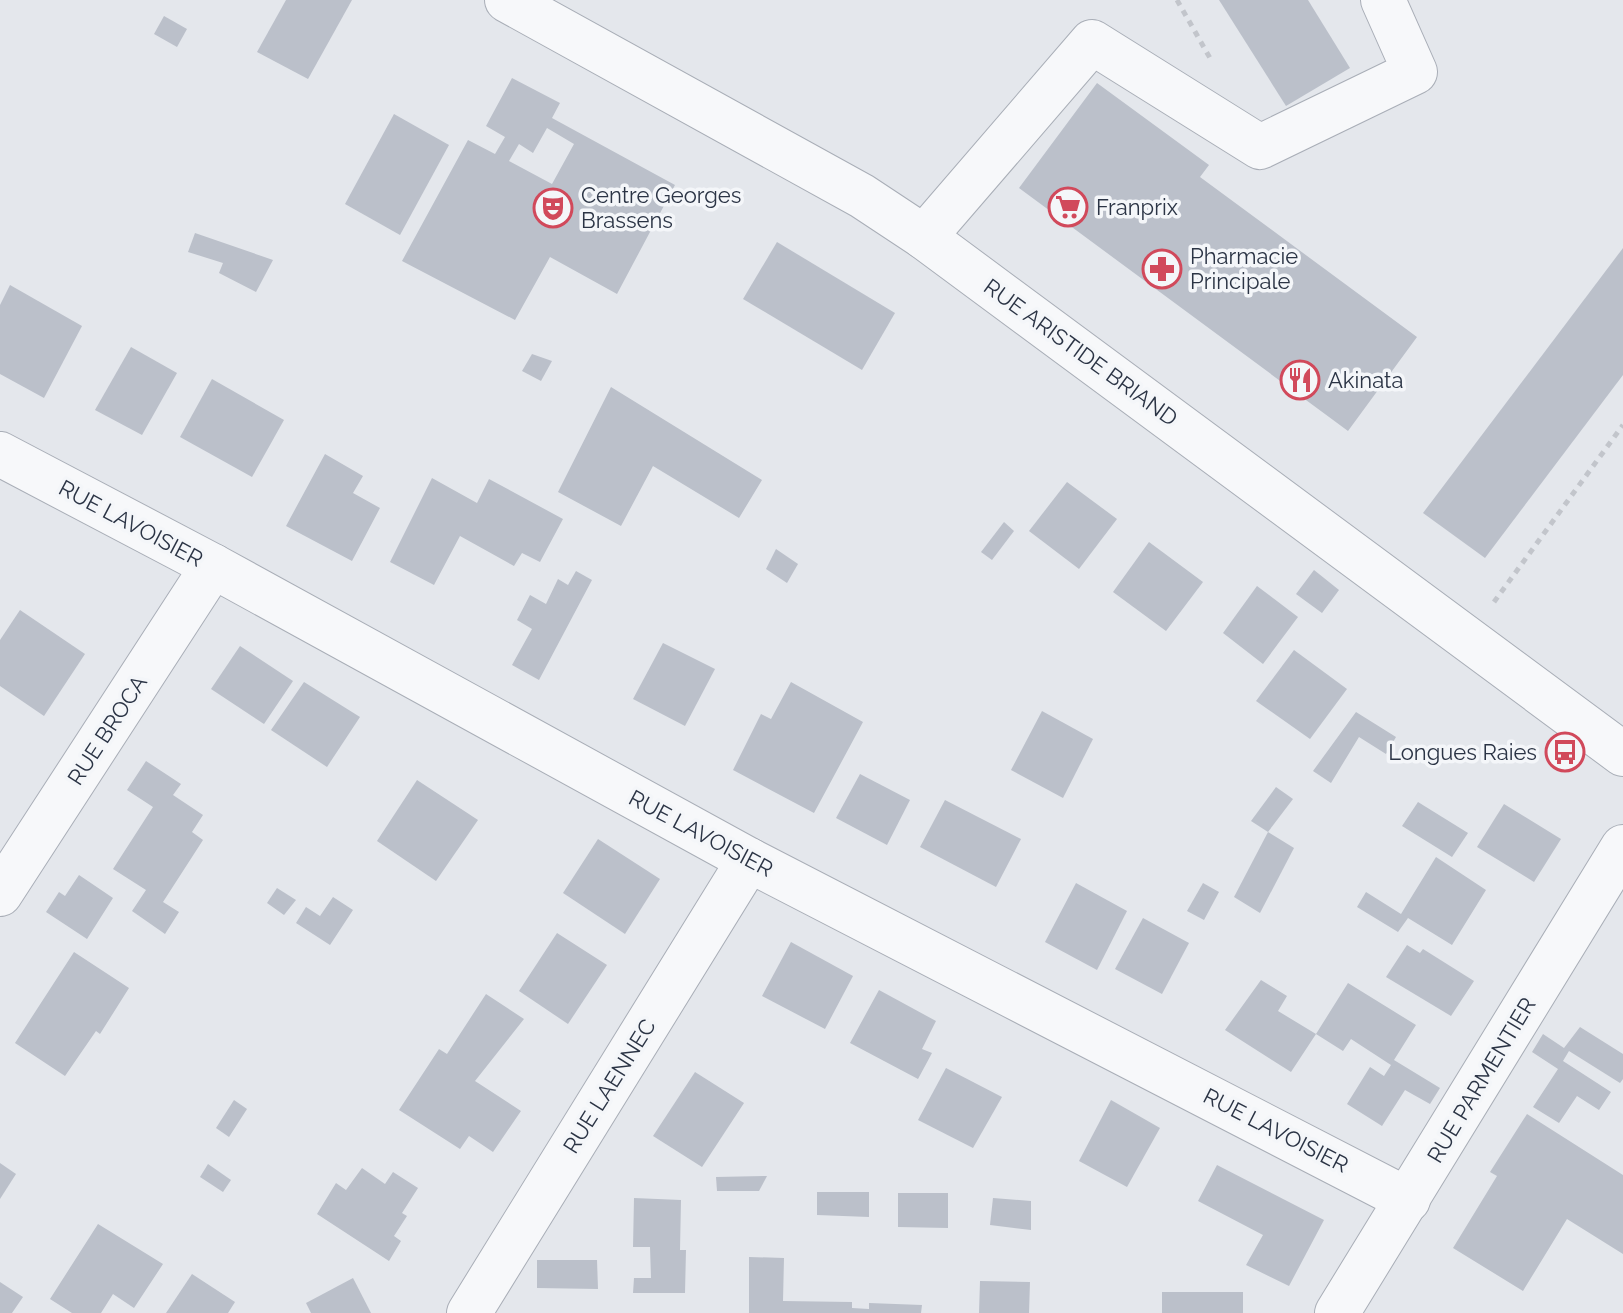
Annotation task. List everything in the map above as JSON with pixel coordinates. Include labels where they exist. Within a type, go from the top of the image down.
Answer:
[{"type":"street","name":"RUE ARISTIDE BRIAND","points":[[507,0],[862,196],[924,237],[1623,754]]},
{"type":"street","points":[[924,237],[1092,42],[1260,147],[1415,72],[1383,0]]},
{"type":"street","name":"RUE LAVOISIER","points":[[0,454],[213,566],[749,860],[1408,1200]]},
{"type":"street","name":"RUE BROCA","points":[[0,894],[213,566]]},
{"type":"street","name":"RUE PARMENTIER","points":[[1337,1313],[1623,847]]},
{"type":"street","name":"RUE LAENNEC","points":[[469,1313],[749,860]]},
{"type":"path","points":[[1468,638],[1623,425]]},
{"type":"building","points":[[286,0],[352,0],[308,79],[257,52]]},
{"type":"building","points":[[1219,0],[1308,0],[1350,68],[1286,106]]},
{"type":"building","points":[[164,16],[187,29],[177,47],[154,34]]},
{"type":"building","name":"Centre Georges Brassens","points":[[512,78],[560,103],[552,118],[675,185],[617,294],[550,257],[515,320],[402,261],[468,140],[495,154],[505,137],[486,126]],"holes":[[[547,128],[574,144],[552,184],[509,161],[519,144],[533,153]]]},
{"type":"building","points":[[1097,83],[1209,165],[1200,177],[1417,337],[1348,431],[1019,188]]},
{"type":"building","points":[[394,114],[449,145],[400,235],[345,204]]},
{"type":"building","points":[[195,233],[273,260],[256,292],[219,273],[223,263],[188,252]]},
{"type":"building","points":[[777,242],[895,313],[862,370],[743,299]]},
{"type":"building","points":[[1623,248],[1623,375],[1485,558],[1423,513]]},
{"type":"building","points":[[10,285],[82,326],[44,398],[0,374],[0,305]]},
{"type":"building","points":[[131,347],[177,373],[142,435],[95,410]]},
{"type":"building","points":[[532,354],[552,361],[541,381],[522,371]]},
{"type":"building","points":[[212,379],[284,420],[252,477],[180,437]]},
{"type":"building","points":[[611,387],[762,480],[739,518],[653,466],[621,526],[558,492]]},
{"type":"building","points":[[325,454],[363,476],[353,493],[380,508],[352,561],[286,526]]},
{"type":"building","points":[[432,478],[477,503],[489,479],[563,519],[540,562],[522,553],[514,566],[460,536],[434,585],[390,562]]},
{"type":"building","points":[[1067,482],[1117,519],[1079,569],[1029,531]]},
{"type":"building","points":[[1004,522],[1014,531],[992,560],[981,552]]},
{"type":"building","points":[[1149,542],[1203,582],[1166,631],[1113,592]]},
{"type":"building","points":[[776,549],[798,564],[787,583],[766,569]]},
{"type":"building","points":[[1314,570],[1339,590],[1322,613],[1296,594]]},
{"type":"building","points":[[576,571],[592,580],[539,680],[512,665],[532,629],[517,620],[530,595],[546,604],[558,579],[568,585]]},
{"type":"building","points":[[1257,586],[1298,617],[1263,664],[1223,633]]},
{"type":"building","points":[[20,610],[85,654],[44,716],[0,686],[0,640]]},
{"type":"building","points":[[663,643],[715,669],[685,726],[633,699]]},
{"type":"building","points":[[240,646],[293,681],[264,724],[211,689]]},
{"type":"building","points":[[1294,650],[1347,689],[1310,739],[1256,701]]},
{"type":"building","points":[[304,682],[360,717],[327,767],[271,730]]},
{"type":"building","points":[[791,682],[863,722],[814,813],[733,770],[761,714],[771,719]]},
{"type":"building","points":[[1042,711],[1093,739],[1063,798],[1011,770]]},
{"type":"building","points":[[1356,712],[1396,737],[1386,754],[1359,737],[1331,783],[1313,771]]},
{"type":"building","points":[[146,761],[181,784],[173,795],[203,815],[192,832],[203,840],[163,902],[179,912],[165,934],[132,911],[146,890],[113,869],[153,807],[127,790]]},
{"type":"building","points":[[860,774],[910,800],[887,845],[836,818]]},
{"type":"building","points":[[417,780],[478,820],[436,881],[377,841]]},
{"type":"building","points":[[1276,787],[1293,799],[1268,832],[1251,821]]},
{"type":"building","points":[[945,800],[1021,839],[996,887],[920,847]]},
{"type":"building","points":[[1418,802],[1468,833],[1452,857],[1402,826]]},
{"type":"building","points":[[1504,804],[1561,839],[1534,882],[1477,847]]},
{"type":"building","points":[[1268,832],[1294,848],[1260,913],[1234,897]]},
{"type":"building","points":[[598,839],[660,879],[625,934],[563,893]]},
{"type":"building","points":[[1436,857],[1486,890],[1452,945],[1408,918],[1398,932],[1357,907],[1366,892],[1401,914]]},
{"type":"building","points":[[79,875],[113,898],[87,939],[46,912],[59,892],[65,896]]},
{"type":"building","points":[[1076,883],[1127,911],[1097,970],[1045,942]]},
{"type":"building","points":[[1203,883],[1219,892],[1204,920],[1187,911]]},
{"type":"building","points":[[277,888],[296,900],[284,915],[267,903]]},
{"type":"building","points":[[333,897],[353,910],[330,945],[296,923],[306,907],[320,916]]},
{"type":"building","points":[[1143,918],[1189,943],[1162,994],[1115,969]]},
{"type":"building","points":[[557,933],[607,965],[568,1024],[519,991]]},
{"type":"building","points":[[791,942],[853,976],[825,1029],[762,996]]},
{"type":"building","points":[[1407,945],[1420,953],[1423,949],[1474,981],[1451,1016],[1386,977]]},
{"type":"building","points":[[74,952],[129,988],[100,1034],[96,1031],[65,1076],[15,1043]]},
{"type":"building","points":[[1261,980],[1287,996],[1278,1011],[1316,1034],[1291,1072],[1225,1030]]},
{"type":"building","points":[[1348,983],[1416,1025],[1394,1060],[1440,1088],[1430,1104],[1405,1090],[1382,1126],[1347,1104],[1370,1067],[1384,1076],[1391,1065],[1351,1039],[1343,1051],[1316,1034]]},
{"type":"building","points":[[879,990],[936,1021],[922,1049],[932,1053],[918,1079],[850,1043]]},
{"type":"building","points":[[486,994],[524,1019],[475,1081],[521,1111],[493,1152],[469,1136],[460,1149],[399,1110],[439,1049],[447,1054]]},
{"type":"building","points":[[1580,1027],[1623,1054],[1623,1079],[1620,1083],[1569,1051],[1563,1061],[1611,1092],[1599,1110],[1577,1096],[1559,1123],[1533,1107],[1558,1069],[1532,1052],[1543,1034],[1564,1048]]},
{"type":"building","points":[[946,1068],[1002,1097],[973,1148],[918,1120]]},
{"type":"building","points":[[695,1072],[744,1103],[702,1167],[653,1136]]},
{"type":"building","points":[[234,1100],[247,1109],[229,1137],[216,1128]]},
{"type":"building","points":[[1111,1100],[1160,1128],[1127,1187],[1079,1161]]},
{"type":"building","points":[[1527,1114],[1623,1175],[1623,1254],[1567,1219],[1523,1291],[1453,1248],[1497,1176],[1490,1172]]},
{"type":"building","points":[[0,1163],[16,1174],[0,1199]]},
{"type":"building","points":[[208,1164],[231,1180],[223,1192],[200,1177]]},
{"type":"building","points":[[1217,1165],[1324,1220],[1289,1286],[1246,1265],[1263,1235],[1198,1201]]},
{"type":"building","points":[[362,1168],[385,1184],[393,1172],[418,1188],[402,1213],[407,1216],[394,1236],[401,1241],[389,1261],[317,1214],[336,1183],[346,1190]]},
{"type":"building","points":[[767,1176],[759,1191],[717,1191],[716,1177]]},
{"type":"building","points":[[817,1192],[869,1192],[869,1217],[817,1215]]},
{"type":"building","points":[[898,1193],[948,1193],[948,1228],[898,1227]]},
{"type":"building","points":[[634,1198],[681,1200],[680,1250],[686,1250],[685,1293],[633,1293],[634,1278],[651,1278],[650,1247],[633,1247]]},
{"type":"building","points":[[993,1198],[1031,1201],[1031,1230],[990,1225]]},
{"type":"building","points":[[98,1224],[163,1264],[134,1308],[113,1294],[101,1313],[72,1313],[50,1299]]},
{"type":"building","points":[[749,1257],[784,1258],[783,1301],[852,1302],[852,1308],[869,1309],[869,1303],[922,1305],[921,1313],[749,1313]]},
{"type":"building","points":[[537,1260],[597,1260],[598,1289],[537,1288]]},
{"type":"building","points":[[192,1274],[235,1302],[228,1313],[166,1313]]},
{"type":"building","points":[[353,1278],[371,1313],[311,1313],[306,1303]]},
{"type":"building","points":[[980,1281],[1030,1282],[1029,1313],[979,1313]]},
{"type":"building","points":[[0,1282],[23,1297],[12,1313],[0,1313]]},
{"type":"building","points":[[1162,1292],[1243,1292],[1243,1313],[1162,1313]]},
{"type":"place","name":"Franprix","points":[[1068,207]]},
{"type":"place","name":"Centre Georges Brassens","points":[[553,208]]},
{"type":"place","name":"Pharmacie Principale","points":[[1162,269]]},
{"type":"place","name":"Akinata","points":[[1300,380]]},
{"type":"place","name":"Longues Raies","points":[[1565,752]]}]
